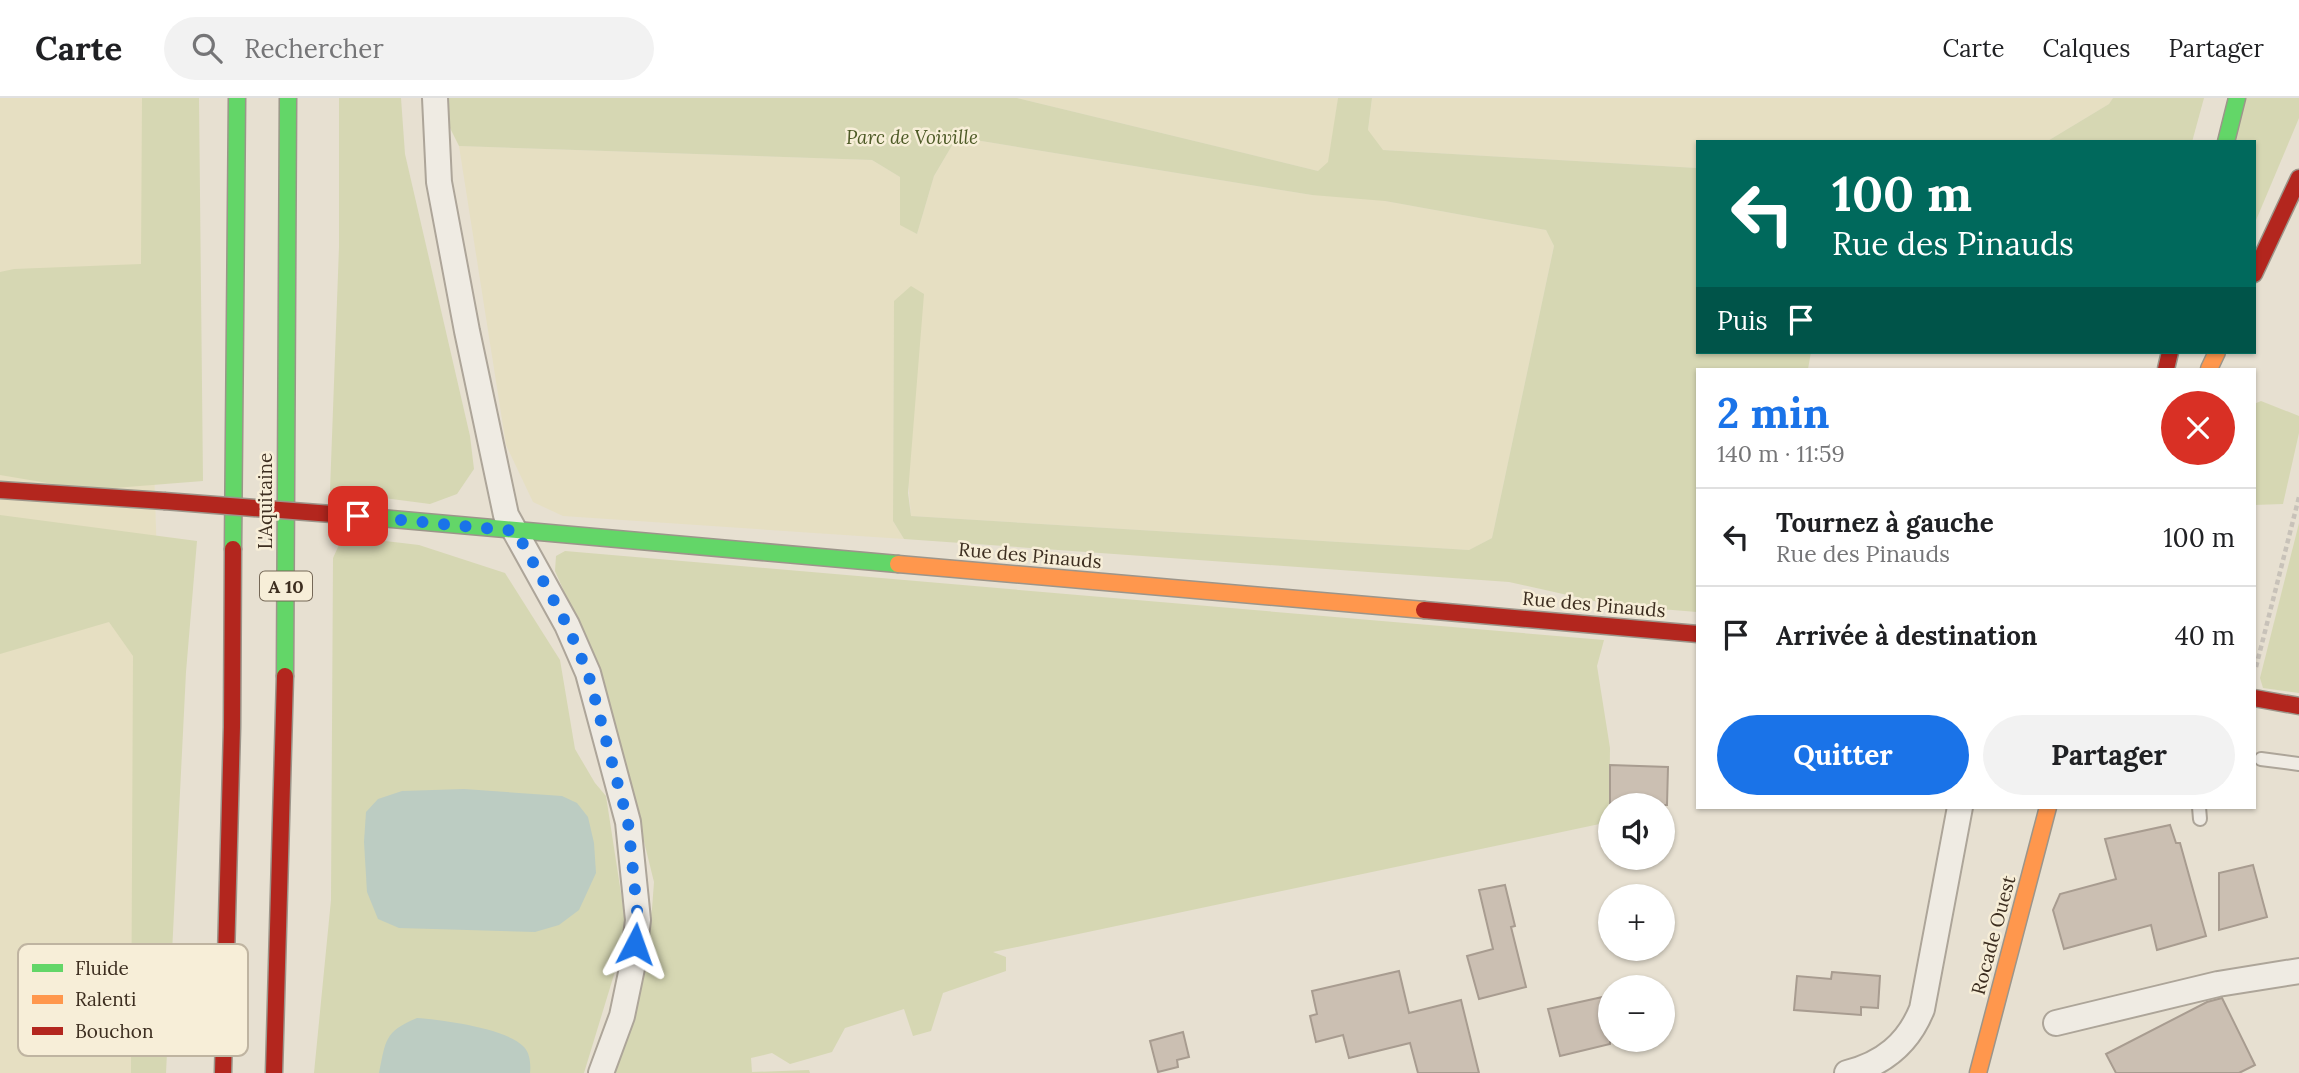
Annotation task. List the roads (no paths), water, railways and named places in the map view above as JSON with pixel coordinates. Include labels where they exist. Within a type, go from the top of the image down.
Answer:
[{"type":"main road","name":"L'Aquitaine","points":[[226,944],[232,727],[237,98]]},
{"type":"main road","name":"L'Aquitaine","points":[[274,1073],[285,744],[288,98]]},
{"type":"main road","points":[[2226,140],[2237,98]]},
{"type":"main road","points":[[2256,270],[2299,178]]},
{"type":"main road","name":"Rue des Pinauds","points":[[0,490],[358,516],[1696,634]]},
{"type":"main road","points":[[2256,698],[2299,706]]},
{"type":"main road","name":"Rocade Ouest","points":[[1978,1073],[2047,809]]},
{"type":"street","points":[[435,98],[439,182],[506,515],[567,625],[588,673],[628,822],[638,920],[622,1016],[601,1073]]},
{"type":"street","points":[[1847,1073],[1864,1069],[1895,1051],[1922,1009],[1961,809]]},
{"type":"street","points":[[2056,1023],[2218,984],[2299,971]]},
{"type":"lane","points":[[2261,759],[2299,764]]},
{"type":"park label","name":"Parc de Voiville","points":[[912,137]]}]
